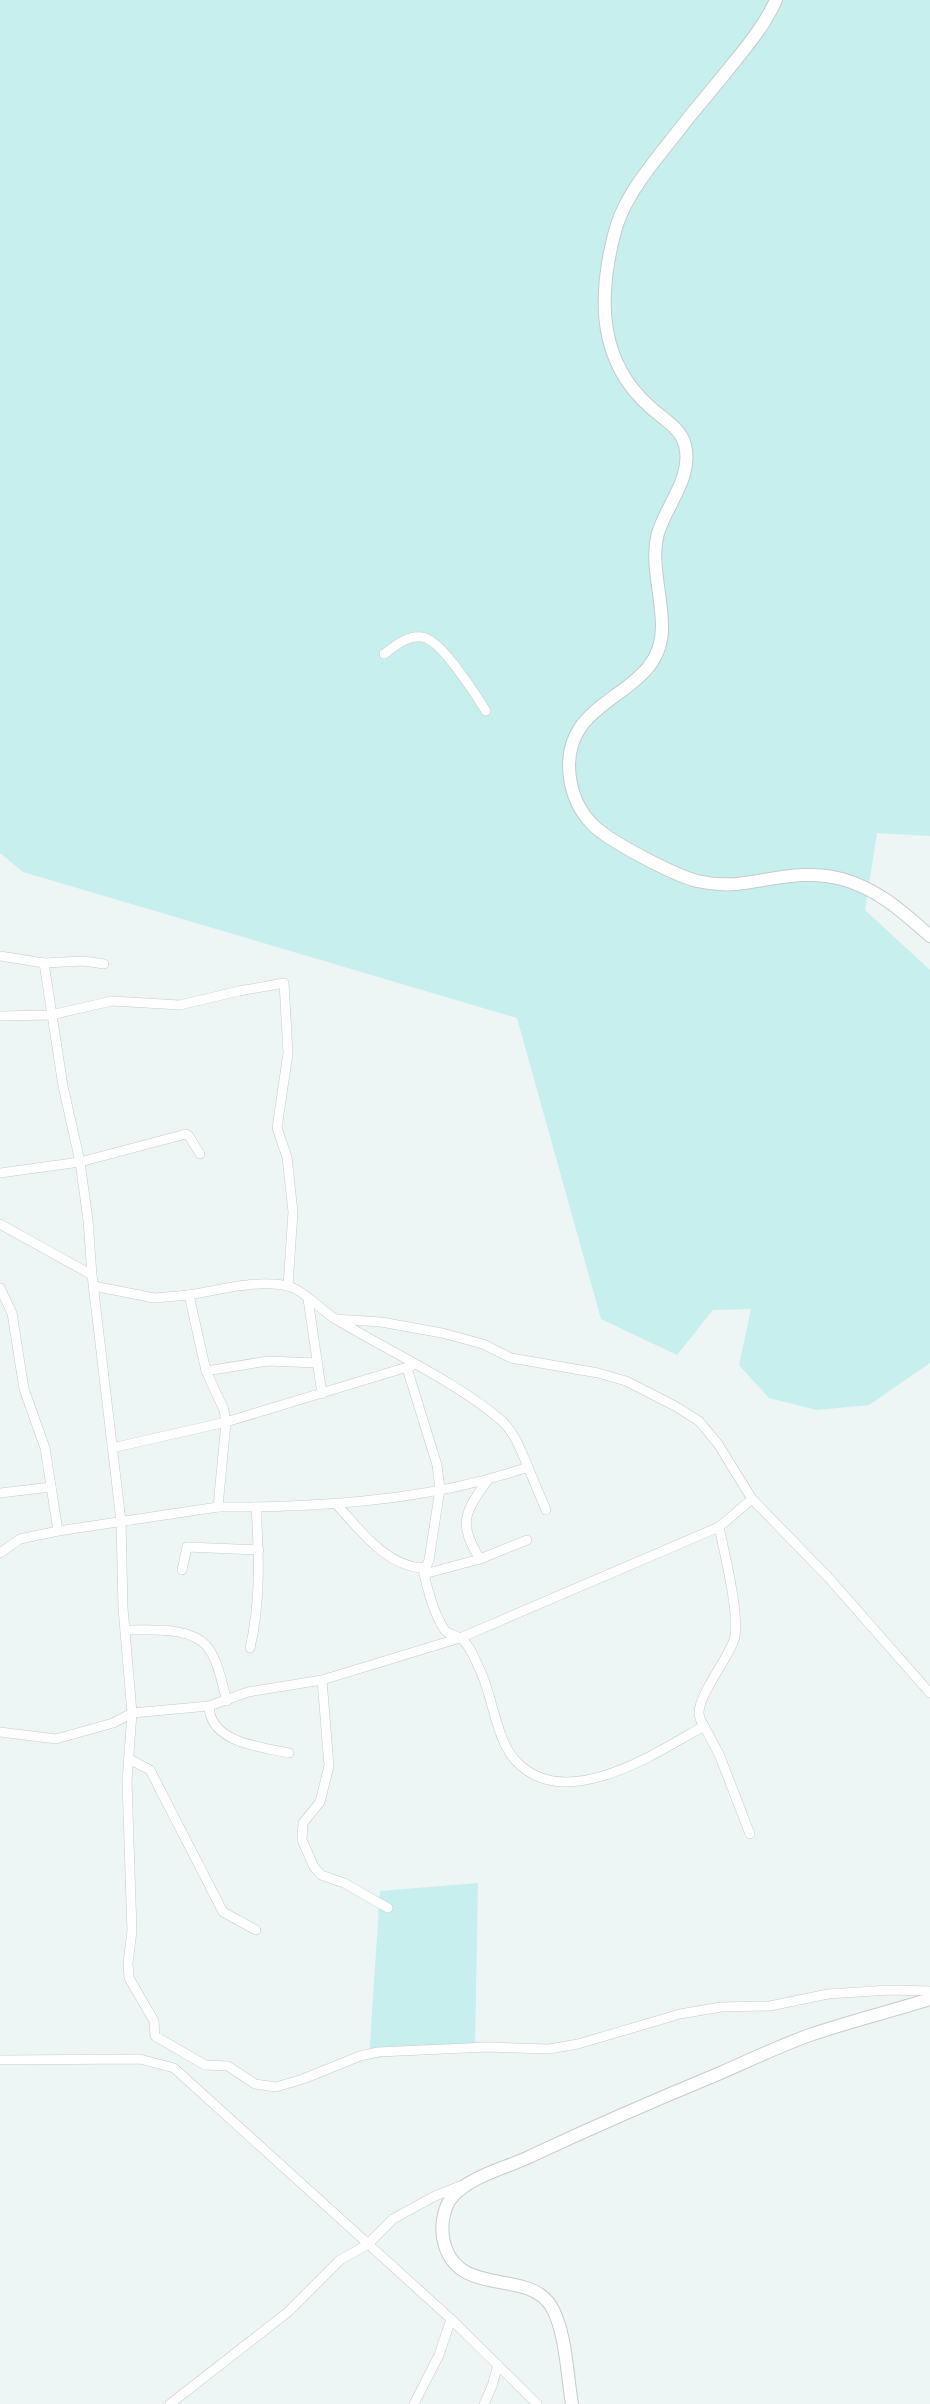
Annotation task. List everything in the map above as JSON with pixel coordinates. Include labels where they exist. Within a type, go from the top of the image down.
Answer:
[{"type":"main road","points":[[776,0],[770,14],[749,44],[643,175],[625,207],[614,233],[605,291],[604,312],[608,337],[623,378],[651,408],[671,424],[685,442],[687,462],[681,482],[658,533],[655,554],[662,626],[661,644],[655,659],[645,671],[582,726],[574,744],[570,760],[572,789],[583,813],[606,836],[680,875],[716,884],[736,884],[789,874],[841,879],[874,891],[896,905],[930,936]]},
{"type":"main road","points":[[572,2404],[559,2326],[550,2306],[539,2294],[523,2287],[479,2279],[466,2272],[455,2263],[445,2248],[442,2232],[446,2210],[452,2197],[471,2182],[576,2134],[807,2036],[930,1999]]},
{"type":"street","points":[[384,654],[408,638],[422,636],[433,641],[462,674],[486,711]]},
{"type":"street","points":[[0,956],[44,963],[84,961],[104,964]]},
{"type":"street","points":[[44,963],[63,1086],[80,1162],[121,1521],[125,1630],[132,1713],[126,1781],[132,1931],[129,1952],[129,1978],[154,2020],[155,2036],[205,2064],[228,2066],[255,2084],[270,2087],[283,2085],[360,2056],[378,2052],[488,2047],[549,2049],[578,2044],[680,2014],[721,2008],[770,2006],[828,1994],[890,1990],[930,1991]]},
{"type":"street","points":[[0,1016],[51,1015],[112,1002],[180,1006],[239,991],[284,983],[288,1053],[278,1128],[287,1157],[293,1212],[288,1286]]},
{"type":"street","points":[[0,1173],[80,1162],[186,1134],[200,1154]]},
{"type":"street","points":[[0,1224],[92,1275]]},
{"type":"street","points":[[94,1286],[154,1298],[189,1295],[240,1286],[288,1286],[297,1290],[336,1319],[410,1366],[469,1397],[502,1422],[512,1432],[546,1510]]},
{"type":"street","points":[[0,1288],[12,1312],[24,1389],[45,1448],[58,1531]]},
{"type":"street","points":[[189,1295],[206,1370],[224,1410],[226,1422],[218,1507]]},
{"type":"street","points":[[308,1299],[322,1394]]},
{"type":"street","points":[[336,1319],[381,1322],[442,1333],[483,1344],[511,1358],[572,1367],[626,1381],[676,1406],[699,1421],[718,1444],[752,1499],[828,1577],[930,1693]]},
{"type":"street","points":[[206,1370],[268,1361],[317,1362]]},
{"type":"street","points":[[112,1448],[226,1422],[410,1366]]},
{"type":"street","points":[[410,1366],[437,1466],[440,1489],[429,1560],[423,1571]]},
{"type":"street","points":[[0,1552],[20,1539],[58,1531],[218,1507],[337,1505],[487,1481],[528,1467]]},
{"type":"street","points":[[480,1559],[466,1533],[465,1520],[470,1504],[487,1481]]},
{"type":"street","points":[[0,1494],[51,1487]]},
{"type":"street","points":[[0,1732],[56,1739],[113,1723],[132,1713],[209,1706],[248,1692],[322,1680],[460,1638],[719,1527],[752,1499]]},
{"type":"street","points":[[337,1505],[377,1547],[423,1571],[480,1559],[527,1540]]},
{"type":"street","points":[[250,1648],[257,1617],[259,1550],[256,1506]]},
{"type":"street","points":[[719,1527],[728,1566],[736,1628],[734,1640],[700,1705],[700,1718],[719,1754],[750,1834]]},
{"type":"street","points":[[182,1570],[188,1547],[259,1550]]},
{"type":"street","points":[[423,1571],[444,1629],[448,1634],[460,1638],[471,1651],[484,1678],[508,1748],[516,1761],[533,1775],[566,1783],[593,1778],[616,1771],[649,1757],[704,1726]]},
{"type":"street","points":[[125,1630],[165,1629],[201,1641],[217,1664],[227,1701]]},
{"type":"street","points":[[322,1680],[329,1766],[320,1802],[303,1822],[302,1840],[314,1867],[321,1875],[344,1883],[388,1908]]},
{"type":"street","points":[[209,1706],[212,1721],[218,1729],[232,1738],[289,1753]]},
{"type":"street","points":[[129,1759],[150,1770],[223,1912],[226,1916],[256,1930]]},
{"type":"street","points":[[0,2060],[140,2059],[174,2068],[267,2150],[367,2245],[451,2319],[537,2404]]},
{"type":"street","points":[[170,2404],[288,2312],[340,2260],[367,2245],[393,2219],[432,2197],[471,2182]]},
{"type":"street","points":[[414,2404],[439,2355],[451,2319]]},
{"type":"street","points":[[484,2404],[498,2365]]},
{"type":"shaded area","points":[[0,0],[930,0],[930,836],[877,833],[865,910],[930,970],[930,1363],[869,1405],[817,1410],[769,1398],[739,1365],[751,1309],[713,1310],[677,1355],[601,1319],[517,1018],[23,872],[0,853]]},
{"type":"shaded area","points":[[478,1883],[475,2046],[369,2059],[380,1891]]}]
